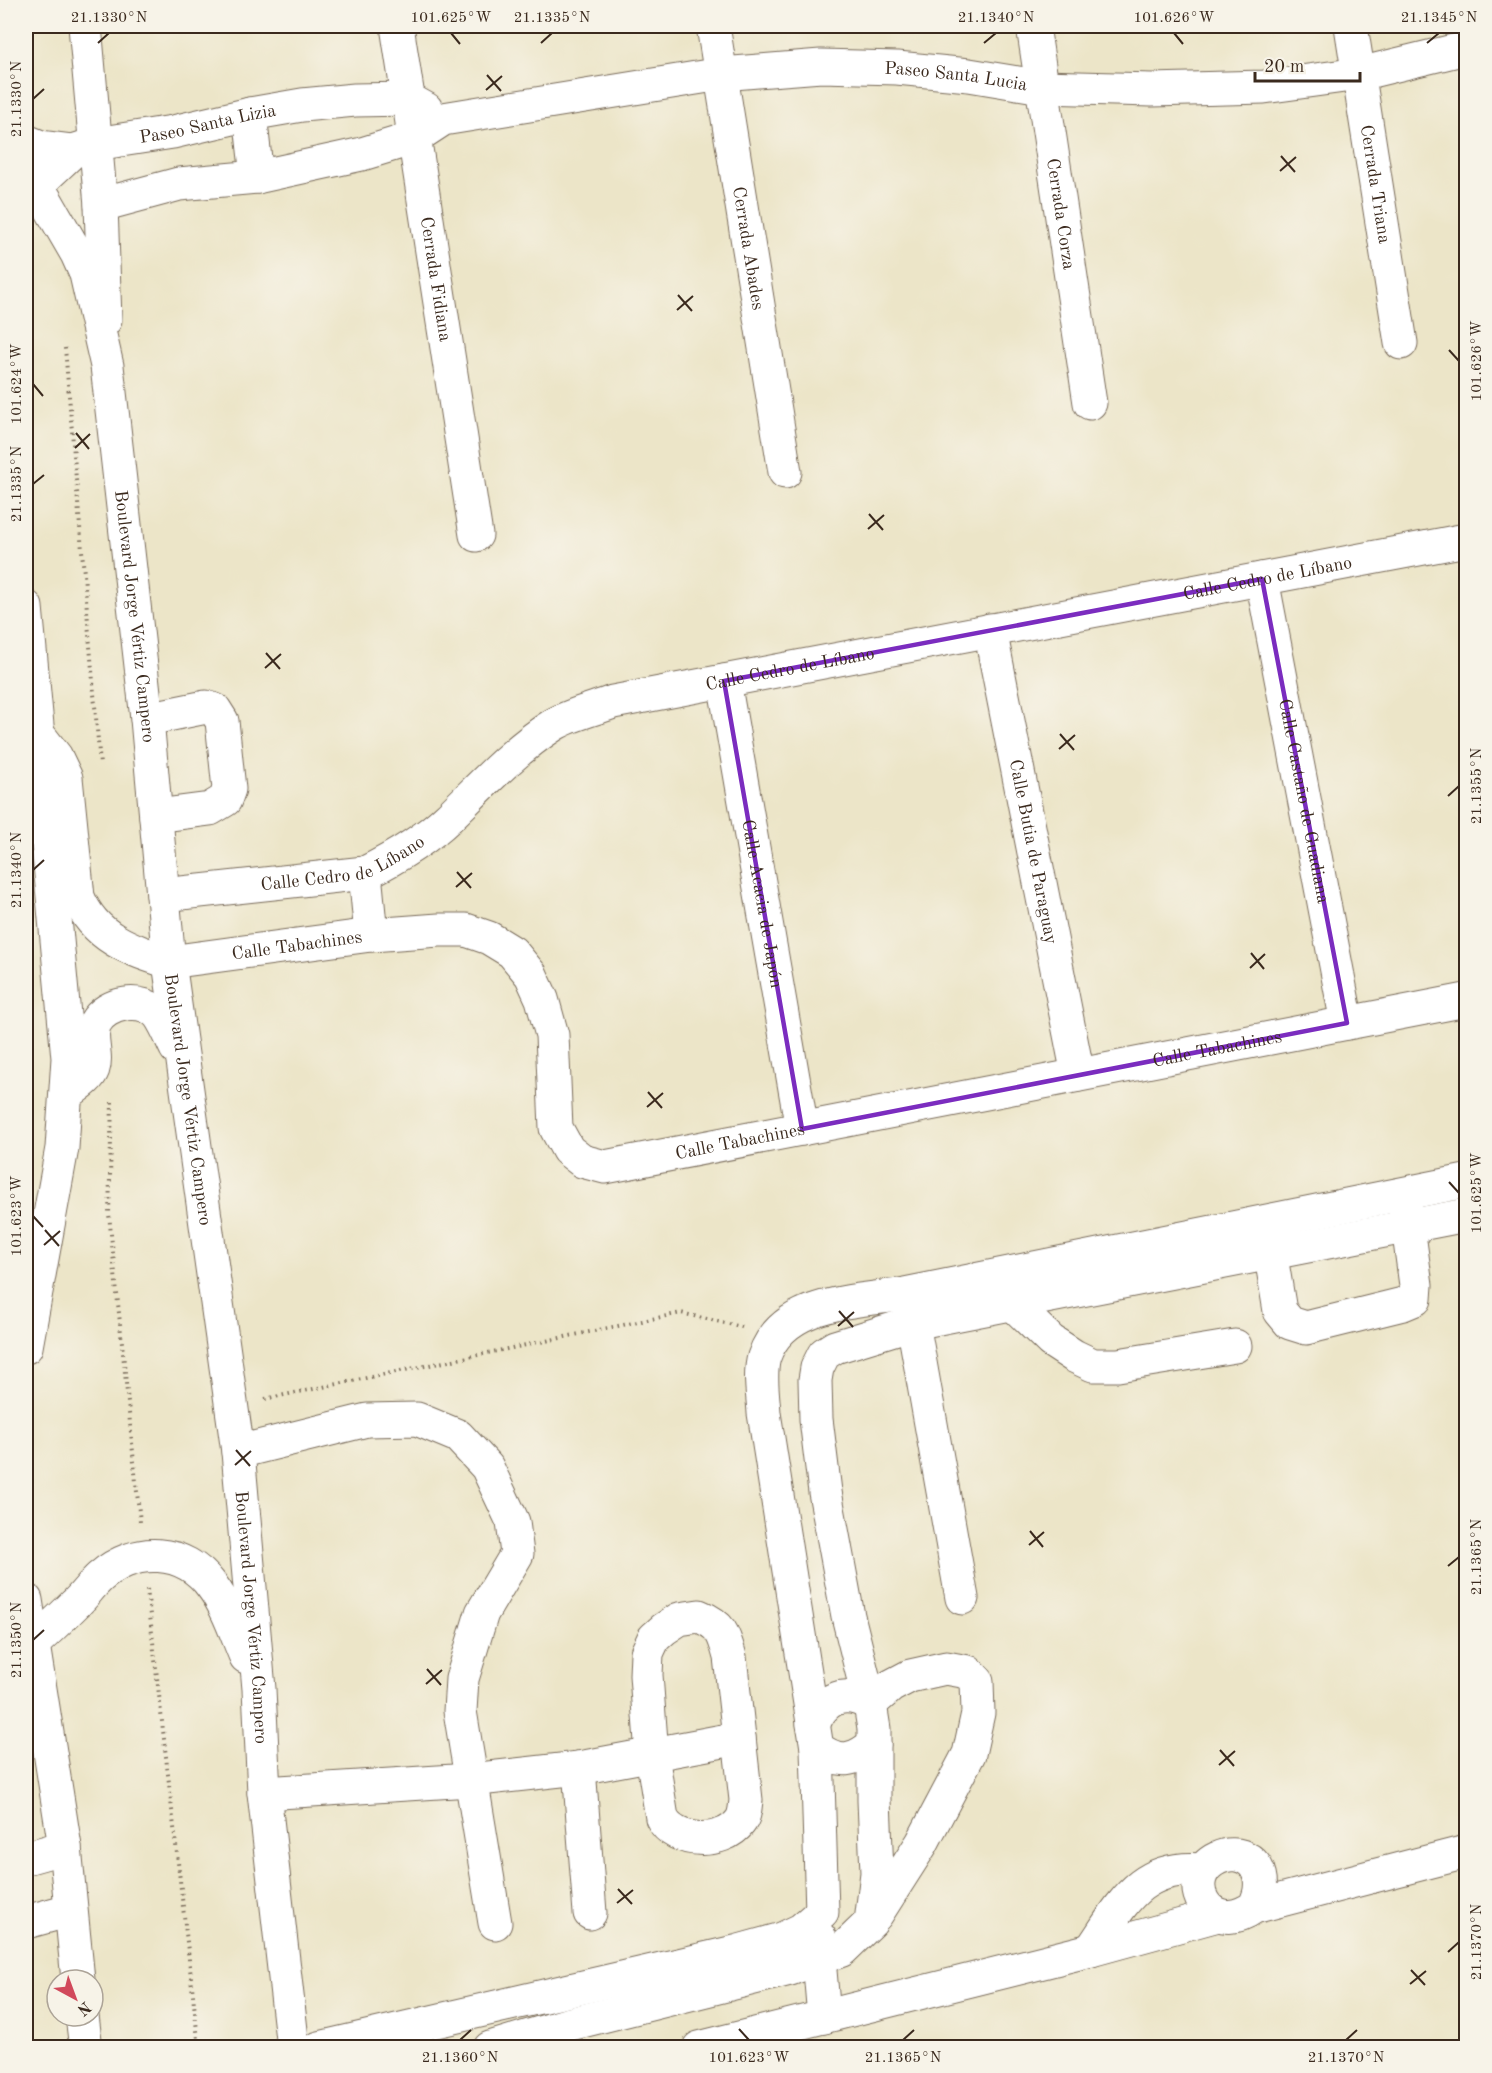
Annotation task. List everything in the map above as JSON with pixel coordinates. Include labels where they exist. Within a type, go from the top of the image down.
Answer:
[{"type":"street","points":[[85,26],[84,148],[101,205],[107,366]]},
{"type":"street","name":"Cerrada Fidiana","points":[[397,26],[476,535]]},
{"type":"street","name":"Cerrada Abades","points":[[713,26],[785,472]]},
{"type":"street","name":"Cerrada Corza","points":[[1033,26],[1090,403]]},
{"type":"street","name":"Cerrada Triana","points":[[1351,26],[1401,343]]},
{"type":"street","name":"Paseo Santa Lucia","points":[[414,138],[443,118],[720,74],[821,66],[897,68],[969,75],[1042,87],[1152,90],[1264,87],[1359,74],[1467,48]]},
{"type":"street","points":[[408,99],[443,118]]},
{"type":"street","name":"Paseo Santa Lizia","points":[[26,141],[41,147],[84,148],[173,132],[250,114],[345,101],[408,99]]},
{"type":"street","points":[[250,114],[257,177]]},
{"type":"street","points":[[101,205],[179,184],[257,177],[362,154],[414,138]]},
{"type":"street","points":[[29,182],[84,148]]},
{"type":"street","name":"Boulevard Jorge Vértiz Campero","points":[[29,182],[77,254],[86,274],[107,366],[147,720],[169,962],[238,1452],[259,1689],[264,1792],[293,2048]]},
{"type":"street","name":"Calle Cedro de Líbano","points":[[163,896],[365,873],[388,862],[419,842],[448,818],[516,752],[555,724],[613,702],[1467,540]]},
{"type":"street","name":"Calle Castaño de Guadiana","points":[[1262,579],[1347,1023]]},
{"type":"street","points":[[26,607],[68,1058],[62,1148],[26,1347]]},
{"type":"street","name":"Calle Butia de Paraguay","points":[[990,630],[1078,1075]]},
{"type":"street","name":"Calle Acacia de Japón","points":[[724,681],[802,1129]]},
{"type":"street","points":[[147,720],[206,707],[215,710],[222,721],[229,789],[225,800],[210,809],[156,816]]},
{"type":"street","points":[[38,733],[56,757],[66,778],[78,897],[83,910],[99,930],[115,940],[169,962]]},
{"type":"street","points":[[365,873],[371,935]]},
{"type":"street","name":"Calle Tabachines","points":[[169,962],[371,935],[466,930],[489,938],[512,952],[531,975],[542,999],[552,1035],[556,1128],[568,1150],[582,1161],[605,1167],[1467,1000]]},
{"type":"street","points":[[67,1094],[88,1077],[93,1069],[95,1059],[92,1035],[96,1022],[115,1006],[138,1004],[150,1008],[158,1015],[183,1060]]},
{"type":"street","points":[[824,2017],[819,1959],[822,1912],[815,1737],[764,1413],[762,1377],[764,1358],[775,1335],[795,1318],[817,1308],[909,1309],[1005,1288],[1266,1221],[1467,1181]]},
{"type":"street","points":[[1266,1221],[1269,1253],[1280,1311],[1290,1323],[1306,1328],[1415,1299],[1416,1285],[1409,1226],[1402,1193]]},
{"type":"street","points":[[1005,1288],[1269,1253],[1467,1215]]},
{"type":"street","points":[[1005,1288],[1051,1341],[1093,1365],[1118,1365],[1235,1346]]},
{"type":"street","points":[[871,1922],[877,1873],[874,1744],[870,1704],[848,1616],[825,1492],[814,1395],[817,1368],[824,1354],[909,1309]]},
{"type":"street","points":[[909,1309],[962,1598]]},
{"type":"street","points":[[775,1335],[824,1354]]},
{"type":"street","points":[[238,1452],[367,1420],[417,1419],[458,1436],[487,1467],[513,1522],[517,1554],[483,1613],[462,1679],[460,1711],[495,1923]]},
{"type":"street","points":[[778,1501],[825,1492]]},
{"type":"street","points":[[32,1645],[77,1603],[100,1577],[115,1566],[143,1555],[170,1557],[192,1566],[212,1586],[231,1621],[259,1689]]},
{"type":"street","points":[[26,1600],[65,1847],[77,1968]]},
{"type":"street","points":[[699,1616],[711,1621],[725,1637],[730,1657],[739,1738],[746,1800],[745,1811],[739,1823],[716,1836],[698,1838],[683,1836],[673,1831],[662,1818],[652,1755],[646,1675],[647,1653],[654,1638],[679,1618],[699,1616]]},
{"type":"street","points":[[490,2048],[566,2025],[790,1969],[842,1950],[871,1922],[922,1843],[969,1754],[978,1713],[976,1681],[969,1672],[946,1668],[910,1676],[891,1686],[870,1704]]},
{"type":"street","points":[[815,1737],[818,1713],[825,1704],[835,1699],[853,1696],[870,1704]]},
{"type":"street","points":[[815,1737],[836,1759],[847,1759],[863,1753],[874,1744]]},
{"type":"street","points":[[264,1792],[470,1780],[579,1768],[739,1738]]},
{"type":"street","points":[[579,1768],[590,1913]]},
{"type":"street","points":[[26,1858],[65,1847]]},
{"type":"street","points":[[1254,1907],[1260,1896],[1262,1883],[1258,1870],[1249,1861],[1237,1855],[1224,1855],[1212,1861],[1203,1870],[1199,1882],[1200,1896],[1207,1908],[1218,1915],[1231,1918],[1254,1907],[1467,1852]]},
{"type":"street","points":[[1091,1950],[1123,1905],[1150,1877],[1182,1868],[1203,1870]]},
{"type":"street","points":[[26,1922],[70,1910]]},
{"type":"street","points":[[319,2048],[739,1952],[782,1939],[801,1930],[822,1912]]},
{"type":"street","points":[[699,2048],[1091,1950],[1218,1915]]},
{"type":"street","points":[[84,2028],[86,2048]]},
{"type":"path","points":[[232,1406],[681,1313],[775,1335]]},
{"type":"highlighted area","points":[[1262,579],[1347,1023],[802,1129],[724,681]]}]
